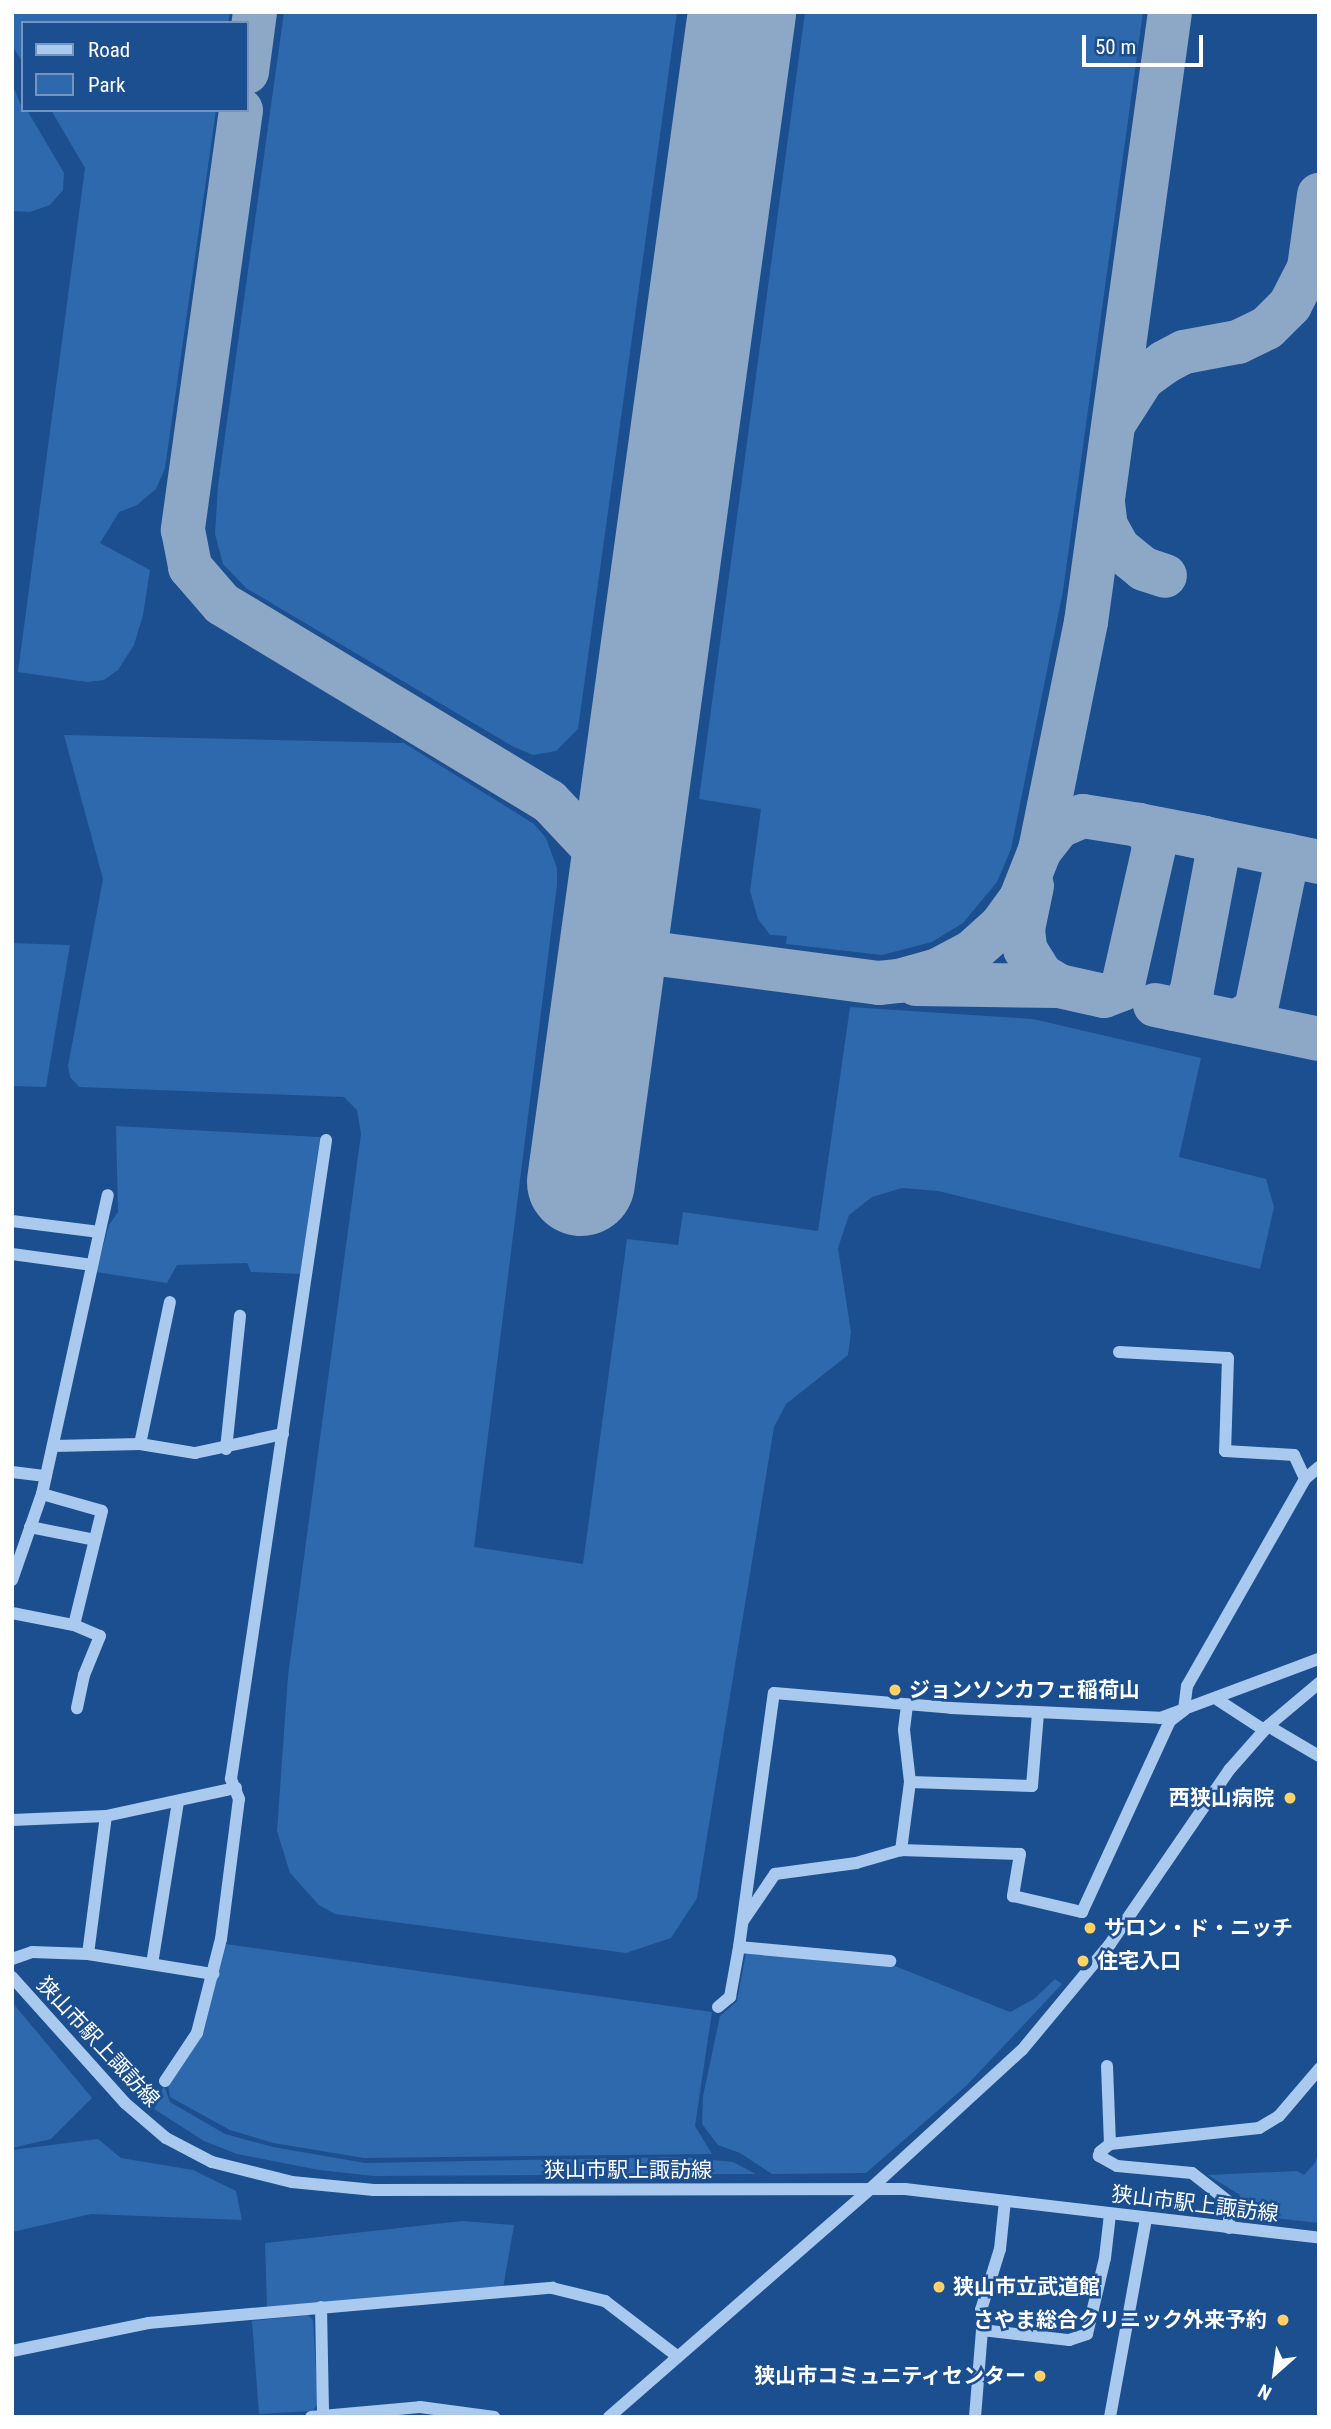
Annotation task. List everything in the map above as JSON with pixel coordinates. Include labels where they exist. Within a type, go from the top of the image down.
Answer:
[{"type":"street","points":[[164,2081],[197,2033],[213,1974],[239,1799],[231,1779],[326,1140]]},
{"type":"street","points":[[12,1580],[42,1493],[108,1195]]},
{"type":"street","points":[[12,1221],[99,1232]]},
{"type":"street","points":[[12,1254],[92,1265]]},
{"type":"street","points":[[140,1444],[170,1302]]},
{"type":"street","points":[[226,1449],[240,1316]]},
{"type":"street","points":[[1119,1352],[1228,1358],[1225,1451],[1294,1455],[1305,1479]]},
{"type":"street","points":[[53,1446],[140,1444],[195,1453],[226,1449],[283,1434]]},
{"type":"street","points":[[743,1921],[775,1874],[856,1863],[901,1850],[1020,1854],[1013,1896],[1082,1912],[1170,1721],[1184,1710],[1187,1686],[1305,1479],[1319,1467]]},
{"type":"street","points":[[12,1472],[46,1476]]},
{"type":"street","points":[[42,1493],[102,1511],[74,1625]]},
{"type":"street","points":[[30,1527],[95,1541]]},
{"type":"street","points":[[12,1613],[74,1625],[100,1636],[84,1675],[77,1708]]},
{"type":"street","points":[[718,2007],[730,1997],[739,1947],[774,1693],[907,1705],[1160,1718],[1218,1700],[1228,1690],[1319,1659]]},
{"type":"street","points":[[609,2417],[993,2078],[1062,2003],[1110,1944],[1230,1769],[1266,1728],[1319,1683]]},
{"type":"street","points":[[1218,1700],[1319,1756]]},
{"type":"street","points":[[901,1850],[910,1782],[904,1730],[907,1705]]},
{"type":"street","points":[[910,1782],[1032,1787],[1038,1713]]},
{"type":"street","points":[[12,1820],[106,1816],[236,1788]]},
{"type":"street","points":[[152,1964],[178,1802]]},
{"type":"street","points":[[88,1954],[106,1816]]},
{"type":"street","points":[[739,1947],[890,1961]]},
{"type":"street","points":[[12,1959],[32,1952],[88,1954],[213,1974]]},
{"type":"street","name":"狭山市駅上諏訪線","points":[[12,1977],[145,2122],[188,2151],[244,2172],[329,2188],[374,2190],[905,2189],[1319,2238]]},
{"type":"street","points":[[1107,2066],[1110,2144]]},
{"type":"street","points":[[1229,2228],[1229,2202],[1220,2191],[1192,2173],[1117,2166],[1099,2156],[1110,2144],[1259,2128],[1279,2116],[1319,2069]]},
{"type":"street","points":[[975,2417],[982,2330],[981,2310],[1000,2249],[1005,2201]]},
{"type":"street","points":[[982,2330],[1084,2338],[1105,2258],[1110,2214]]},
{"type":"street","points":[[1110,2417],[1146,2218]]},
{"type":"street","points":[[12,2351],[148,2323],[552,2288],[605,2301],[677,2357]]},
{"type":"street","points":[[321,2307],[317,2416],[420,2407],[494,2417]]},
{"type":"green space","points":[[12,12],[230,12],[228,21],[21,21],[21,60],[12,45]]},
{"type":"green space","points":[[284,12],[677,12],[578,729],[556,751],[533,755],[514,747],[246,588],[223,564],[215,534],[218,486]]},
{"type":"green space","points":[[805,12],[1143,12],[1063,591],[1011,849],[997,882],[963,923],[932,942],[882,955],[786,944],[787,936],[770,935],[758,919],[750,891],[761,809],[699,799]]},
{"type":"green space","points":[[12,84],[21,112],[28,112],[64,173],[63,190],[50,205],[30,212],[12,211]]},
{"type":"green space","points":[[52,112],[216,112],[165,468],[156,489],[137,505],[119,512],[100,543],[150,570],[143,615],[134,645],[118,670],[104,680],[87,682],[18,672],[85,168]]},
{"type":"green space","points":[[64,735],[404,743],[534,824],[546,838],[557,868],[557,885],[474,1547],[583,1564],[627,1239],[678,1245],[683,1212],[818,1231],[850,1007],[1033,1019],[1201,1058],[1179,1157],[1266,1179],[1274,1207],[1260,1269],[938,1191],[902,1188],[872,1197],[849,1215],[838,1248],[851,1332],[848,1355],[786,1404],[774,1427],[697,1898],[671,1938],[626,1953],[335,1914],[319,1905],[290,1873],[277,1831],[288,1676],[361,1134],[357,1110],[344,1097],[79,1087],[70,1077],[68,1066],[103,879]]},
{"type":"green space","points":[[12,943],[70,945],[46,1087],[12,1086]]},
{"type":"green space","points":[[116,1126],[320,1137],[300,1274],[251,1272],[247,1263],[177,1265],[167,1283],[96,1272],[109,1225],[118,1212]]},
{"type":"green space","points":[[225,1944],[712,2012],[695,2126],[712,2154],[364,2158],[273,2143],[230,2130],[170,2097],[168,2085],[170,2074],[203,2035]]},
{"type":"green space","points":[[746,1953],[890,1964],[1010,2012],[1034,1999],[1055,1979],[1062,1984],[966,2086],[866,2173],[772,2174],[740,2153],[718,2145],[702,2124],[703,2096],[720,2016],[737,2001]]},
{"type":"green space","points":[[12,2002],[92,2098],[51,2139],[12,2148]]},
{"type":"green space","points":[[164,2085],[170,2102],[225,2134],[273,2147],[365,2163],[683,2157],[733,2162],[756,2174],[374,2176],[319,2170],[237,2154],[204,2141],[154,2109]]},
{"type":"green space","points":[[98,2139],[121,2158],[193,2170],[236,2191],[242,2220],[91,2214],[12,2232],[12,2150]]},
{"type":"green space","points":[[1319,2151],[1319,2223],[1238,2214],[1240,2195],[1208,2175],[1297,2171],[1304,2175],[1315,2163]]},
{"type":"green space","points":[[462,2221],[514,2225],[503,2288],[267,2307],[265,2243]]},
{"type":"green space","points":[[308,2315],[313,2320],[318,2403],[313,2411],[259,2414],[252,2321]]},
{"type":"taxiway","points":[[248,64],[255,12]]},
{"type":"taxiway","points":[[613,948],[879,983],[899,981],[938,970],[973,951],[1001,926],[1021,898],[1040,850],[1086,622],[1170,12]]},
{"type":"taxiway","points":[[241,112],[183,530],[190,567],[222,604],[549,801],[598,853],[620,897]]},
{"type":"taxiway","points":[[1116,420],[1143,378],[1165,362],[1184,352],[1238,342],[1267,328],[1290,305],[1309,268],[1319,195]]},
{"type":"taxiway","points":[[1103,503],[1106,526],[1118,548],[1144,569],[1165,576]]},
{"type":"taxiway","points":[[916,984],[1059,986],[1104,996],[1122,989],[1154,848],[1151,835],[1139,825],[1083,816],[1059,826],[1040,850]]},
{"type":"taxiway","points":[[1139,825],[1205,838],[1218,852],[1192,990],[1186,1003],[1173,1009]]},
{"type":"taxiway","points":[[1190,835],[1319,862]]},
{"type":"taxiway","points":[[1237,1022],[1256,1009],[1288,855]]},
{"type":"taxiway","points":[[1032,886],[1023,929],[1025,949],[1041,975],[1059,986]]},
{"type":"taxiway","points":[[1155,1005],[1319,1039]]},
{"type":"runway","points":[[581,1182],[742,12]]},
{"type":"place","name":"ジョンソンカフェ稲荷山","points":[[895,1690]]},
{"type":"place","name":"西狭山病院","points":[[1290,1798]]},
{"type":"place","name":"サロン・ド・ニッチ","points":[[1090,1928]]},
{"type":"place","name":"住宅入口","points":[[1083,1961]]},
{"type":"place","name":"狭山市立武道館","points":[[939,2287]]},
{"type":"place","name":"さやま総合クリニック外来予約","points":[[1283,2320]]},
{"type":"place","name":"狭山市コミュニティセンター","points":[[1040,2376]]}]
